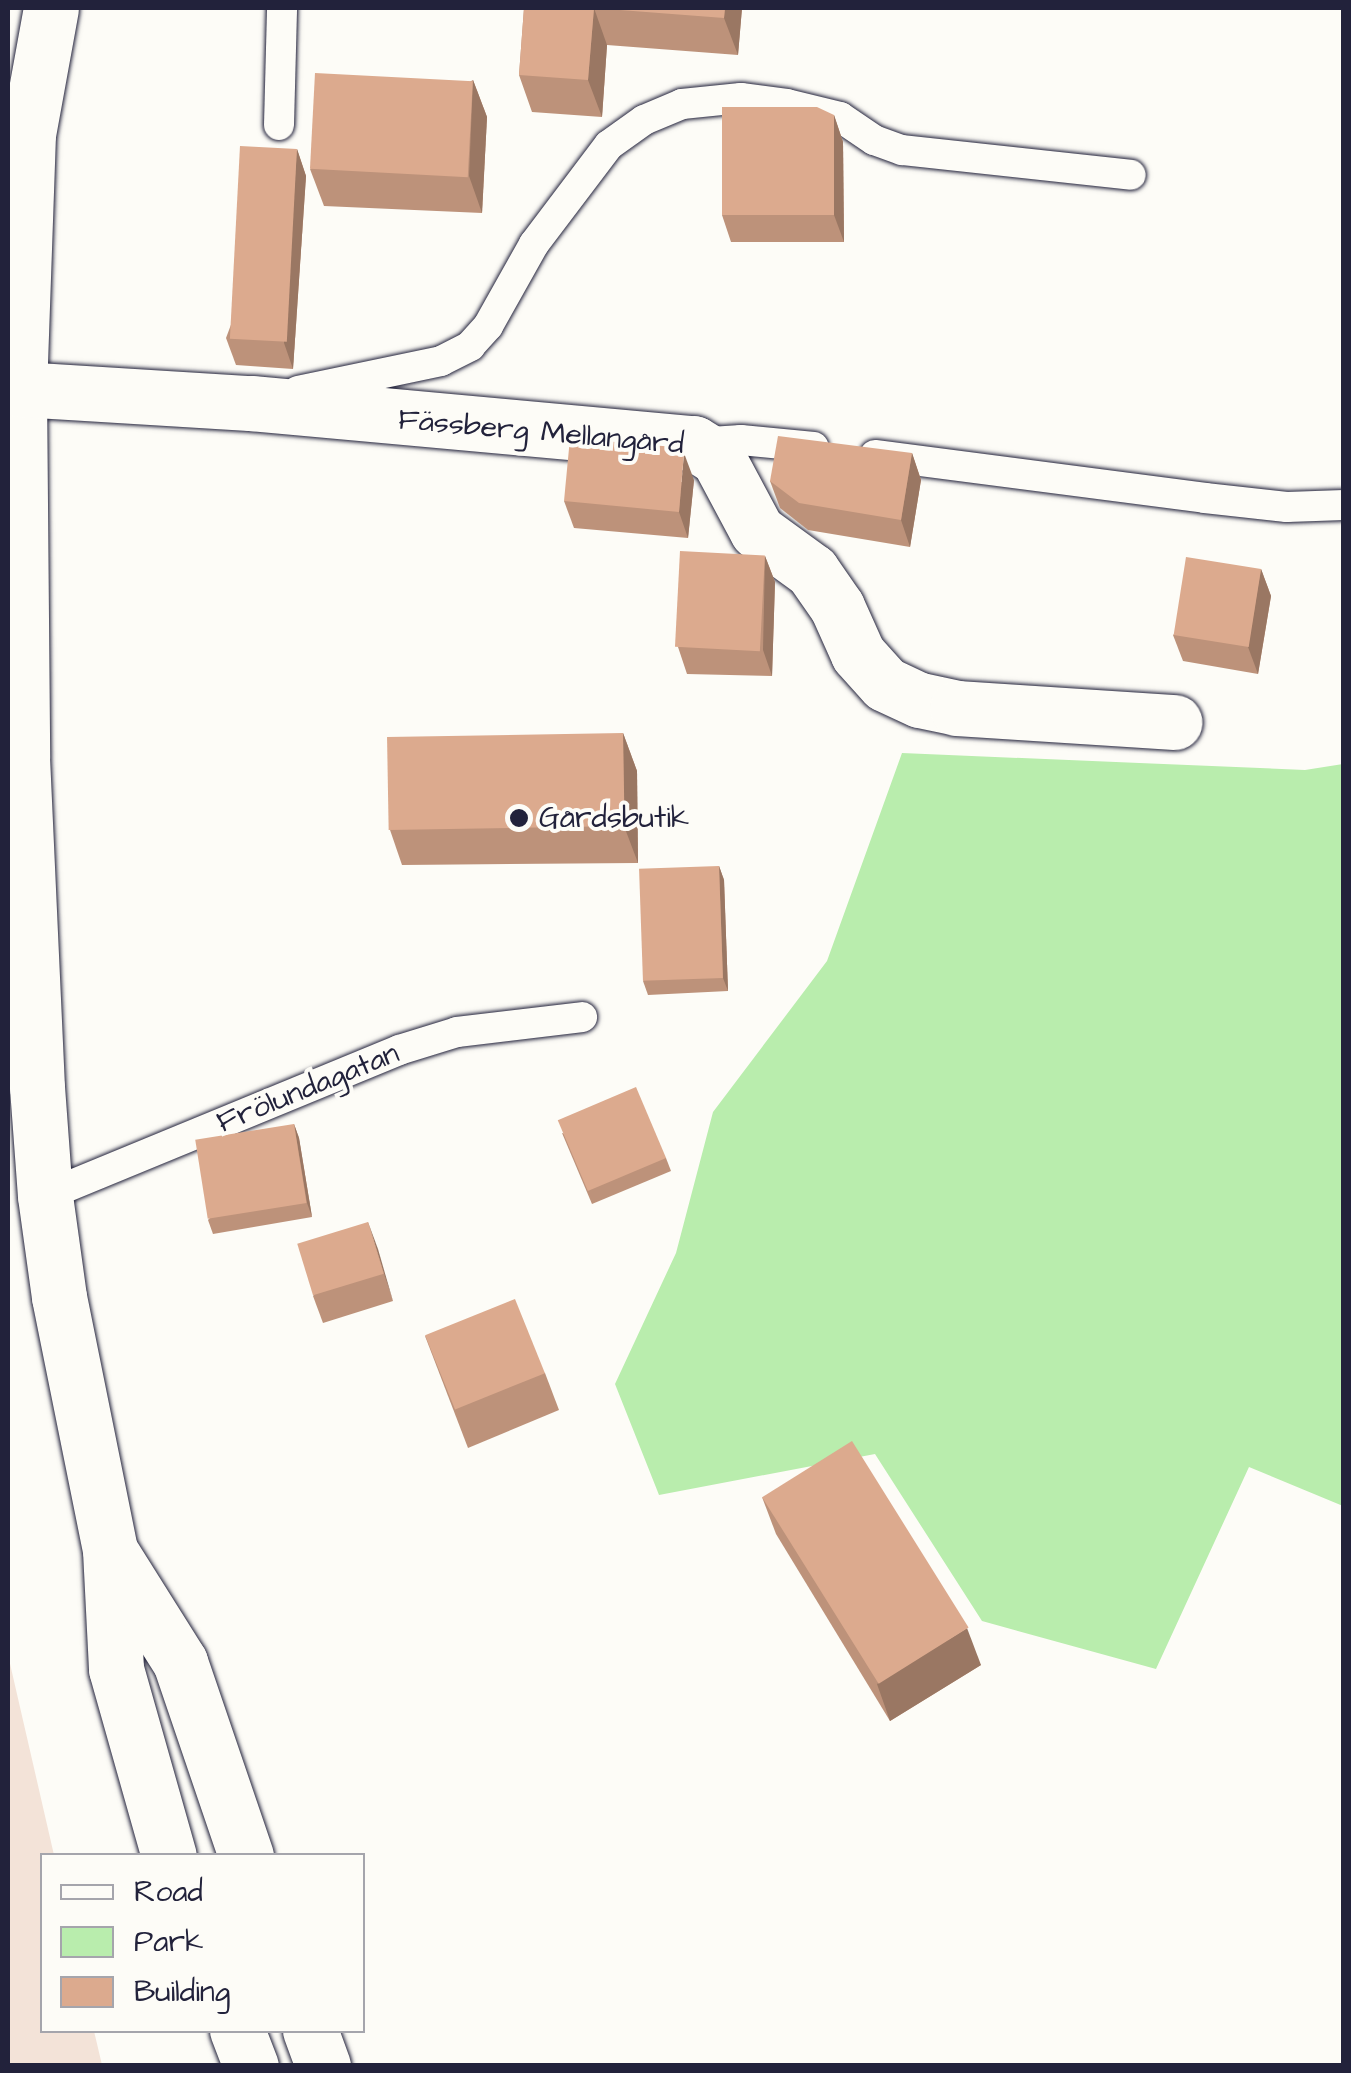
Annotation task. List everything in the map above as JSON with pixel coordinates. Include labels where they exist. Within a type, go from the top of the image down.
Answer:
[{"type":"street","points":[[51,8],[28,134],[19,389],[24,834],[45,1196],[59,1297],[110,1550],[116,1669],[168,1853]]},
{"type":"street","name":"Fässberg Mellangård","points":[[19,389],[251,404],[694,443],[718,458],[757,531],[812,571],[838,607],[858,654],[884,684],[920,700],[958,708],[1175,722]]},
{"type":"street","points":[[110,1550],[180,1662],[245,1853]]},
{"type":"street","points":[[238,2033],[251,2066]]},
{"type":"street","points":[[311,2033],[323,2066]]},
{"type":"lane","points":[[279,126],[282,8]]},
{"type":"lane","points":[[251,404],[441,362],[470,346],[488,326],[534,244],[609,145],[644,120],[682,104],[741,98],[787,104],[840,117],[874,140],[902,150],[1131,175]]},
{"type":"lane","points":[[694,443],[785,442],[1205,498],[1288,507],[1344,505]]},
{"type":"lane","name":"Frölundagatan","points":[[45,1196],[398,1050],[457,1032],[582,1017]]},
{"type":"shaded area","points":[[8,1655],[54,1853],[40,1853],[40,2033],[94,2033],[102,2065],[8,2065]]},
{"type":"green space","points":[[902,753],[1305,770],[1343,764],[1343,1506],[1249,1467],[1156,1669],[982,1621],[875,1454],[659,1495],[615,1384],[676,1253],[713,1112],[827,961]]},
{"type":"building","points":[[524,8],[594,8],[588,80],[519,75]]},
{"type":"building","points":[[594,8],[725,8],[724,18]]},
{"type":"building","points":[[315,73],[473,81],[468,177],[310,169]]},
{"type":"building","points":[[722,107],[817,107],[834,115],[834,215],[722,215]]},
{"type":"building","points":[[240,146],[297,149],[287,342],[230,339]]},
{"type":"building","points":[[778,436],[912,453],[901,520],[799,503],[770,481]]},
{"type":"building","points":[[570,438],[674,447],[684,453],[679,512],[564,501]]},
{"type":"building","points":[[680,551],[765,555],[760,651],[675,647]]},
{"type":"building","points":[[1186,557],[1261,569],[1249,647],[1174,635]]},
{"type":"building","points":[[623,733],[625,826],[389,830],[387,737]]},
{"type":"building","points":[[719,866],[723,978],[643,981],[639,869]]},
{"type":"building","points":[[636,1087],[666,1158],[588,1191],[558,1120]]},
{"type":"building","points":[[294,1124],[307,1203],[208,1219],[195,1140]]},
{"type":"building","points":[[368,1222],[384,1274],[313,1295],[297,1244]]},
{"type":"building","points":[[515,1299],[545,1373],[455,1410],[425,1335]]},
{"type":"building","points":[[852,1441],[969,1628],[879,1684],[762,1497]]},
{"type":"place","name":"Gårdsbutik","points":[[519,818]]}]
